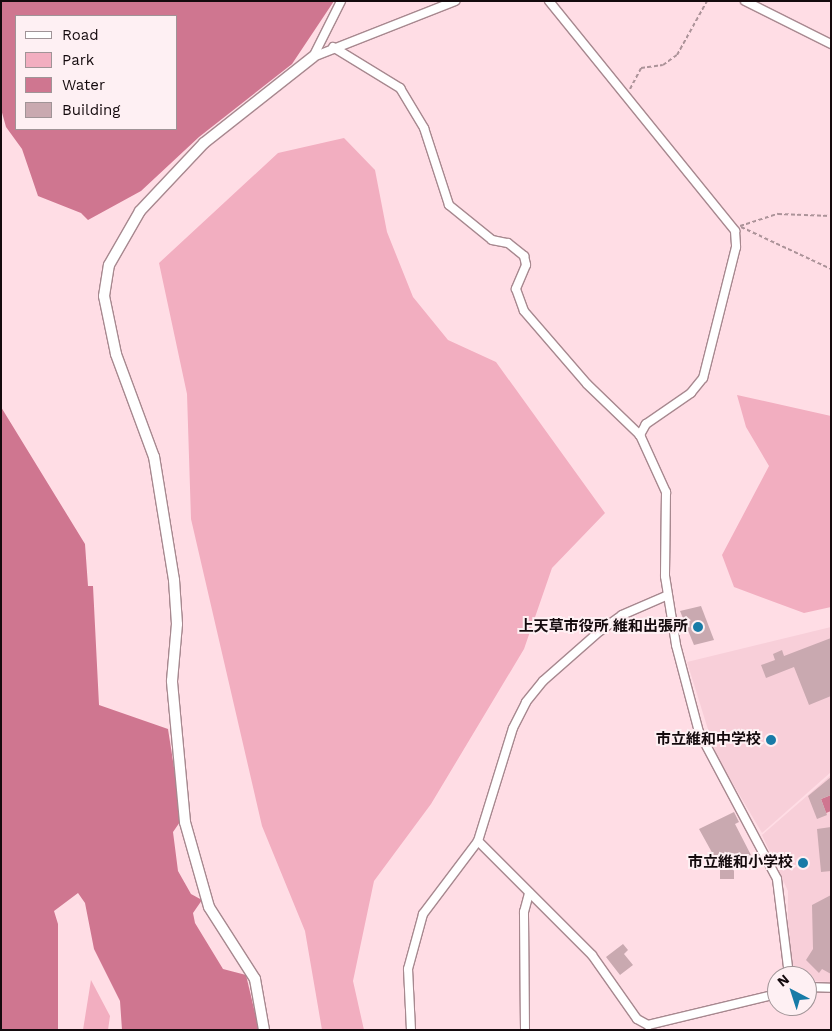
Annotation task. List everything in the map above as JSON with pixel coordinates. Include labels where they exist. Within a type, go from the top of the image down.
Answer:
[{"type":"street","points":[[312,57],[342,1]]},
{"type":"street","points":[[264,1030],[255,979],[209,908],[185,822],[172,681],[176,624],[174,580],[154,457],[116,354],[104,296],[108,265],[140,211],[204,143],[312,57],[454,1]]},
{"type":"street","points":[[549,1],[627,97],[689,180],[736,225],[736,247],[703,378],[692,392],[646,424],[640,436]]},
{"type":"street","points":[[745,1],[831,44]]},
{"type":"street","points":[[334,48],[400,88],[416,108],[449,205],[492,240],[508,242],[524,256],[526,265],[516,289],[524,311],[588,384],[640,436],[666,492],[668,595],[699,732],[777,879],[787,966]]},
{"type":"street","points":[[411,1030],[408,970],[423,914],[478,841],[513,728],[537,688],[622,615],[668,595]]},
{"type":"street","points":[[478,841],[592,955],[637,1019],[648,1024],[767,996]]},
{"type":"street","points":[[525,1030],[524,912],[529,893]]},
{"type":"street","points":[[817,987],[831,988]]},
{"type":"path","points":[[627,97],[641,68],[663,65],[677,55],[706,1]]},
{"type":"path","points":[[736,225],[778,214],[831,216]]},
{"type":"path","points":[[736,225],[831,269]]},
{"type":"shaded area","name":"市立維和中学校","points":[[831,627],[831,772],[762,833],[716,755],[687,662]]},
{"type":"shaded area","name":"市立維和小学校","points":[[831,775],[831,982],[817,981],[817,966],[790,966],[788,961],[788,891],[762,835]]},
{"type":"green space","points":[[344,138],[375,170],[387,232],[413,297],[448,340],[496,362],[605,513],[552,568],[524,649],[431,804],[374,881],[353,981],[364,1030],[322,1030],[305,931],[262,826],[191,519],[187,394],[159,263],[278,153]]},
{"type":"green space","points":[[737,395],[831,416],[831,607],[804,613],[734,587],[722,555],[769,466],[746,427]]},
{"type":"green space","points":[[91,980],[110,1016],[108,1030],[83,1030]]},
{"type":"water","points":[[1,1],[334,1],[292,64],[199,137],[141,191],[88,220],[81,213],[38,196],[22,149],[6,127],[1,109]]},
{"type":"water","points":[[1,407],[85,544],[88,586],[93,586],[99,705],[168,729],[182,819],[173,832],[178,871],[191,894],[202,900],[193,913],[195,923],[223,969],[246,975],[259,1030],[122,1030],[120,1001],[94,949],[85,903],[78,893],[54,911],[58,924],[58,1030],[1,1030]]},
{"type":"water","points":[[831,795],[831,811],[826,813],[821,799]]},
{"type":"building","name":"上天草市役所 維和出張所","points":[[701,606],[714,640],[694,645],[680,611]]},
{"type":"building","points":[[831,638],[831,696],[809,705],[794,667],[766,678],[761,665],[775,660],[773,654],[782,650],[784,656]]},
{"type":"building","points":[[831,777],[831,795],[821,799],[827,815],[817,819],[808,796]]},
{"type":"building","points":[[734,812],[739,822],[735,824],[753,859],[734,868],[734,879],[720,879],[720,867],[699,829]]},
{"type":"building","points":[[831,827],[831,871],[821,872],[817,829]]},
{"type":"building","points":[[831,895],[831,974],[822,969],[819,973],[817,966],[812,966],[806,960],[813,949],[812,905]]},
{"type":"building","points":[[623,944],[628,950],[624,954],[633,965],[620,975],[606,957]]},
{"type":"place","name":"上天草市役所 維和出張所","points":[[698,627]]},
{"type":"place","name":"市立維和中学校","points":[[771,740]]},
{"type":"place","name":"市立維和小学校","points":[[803,863]]}]
